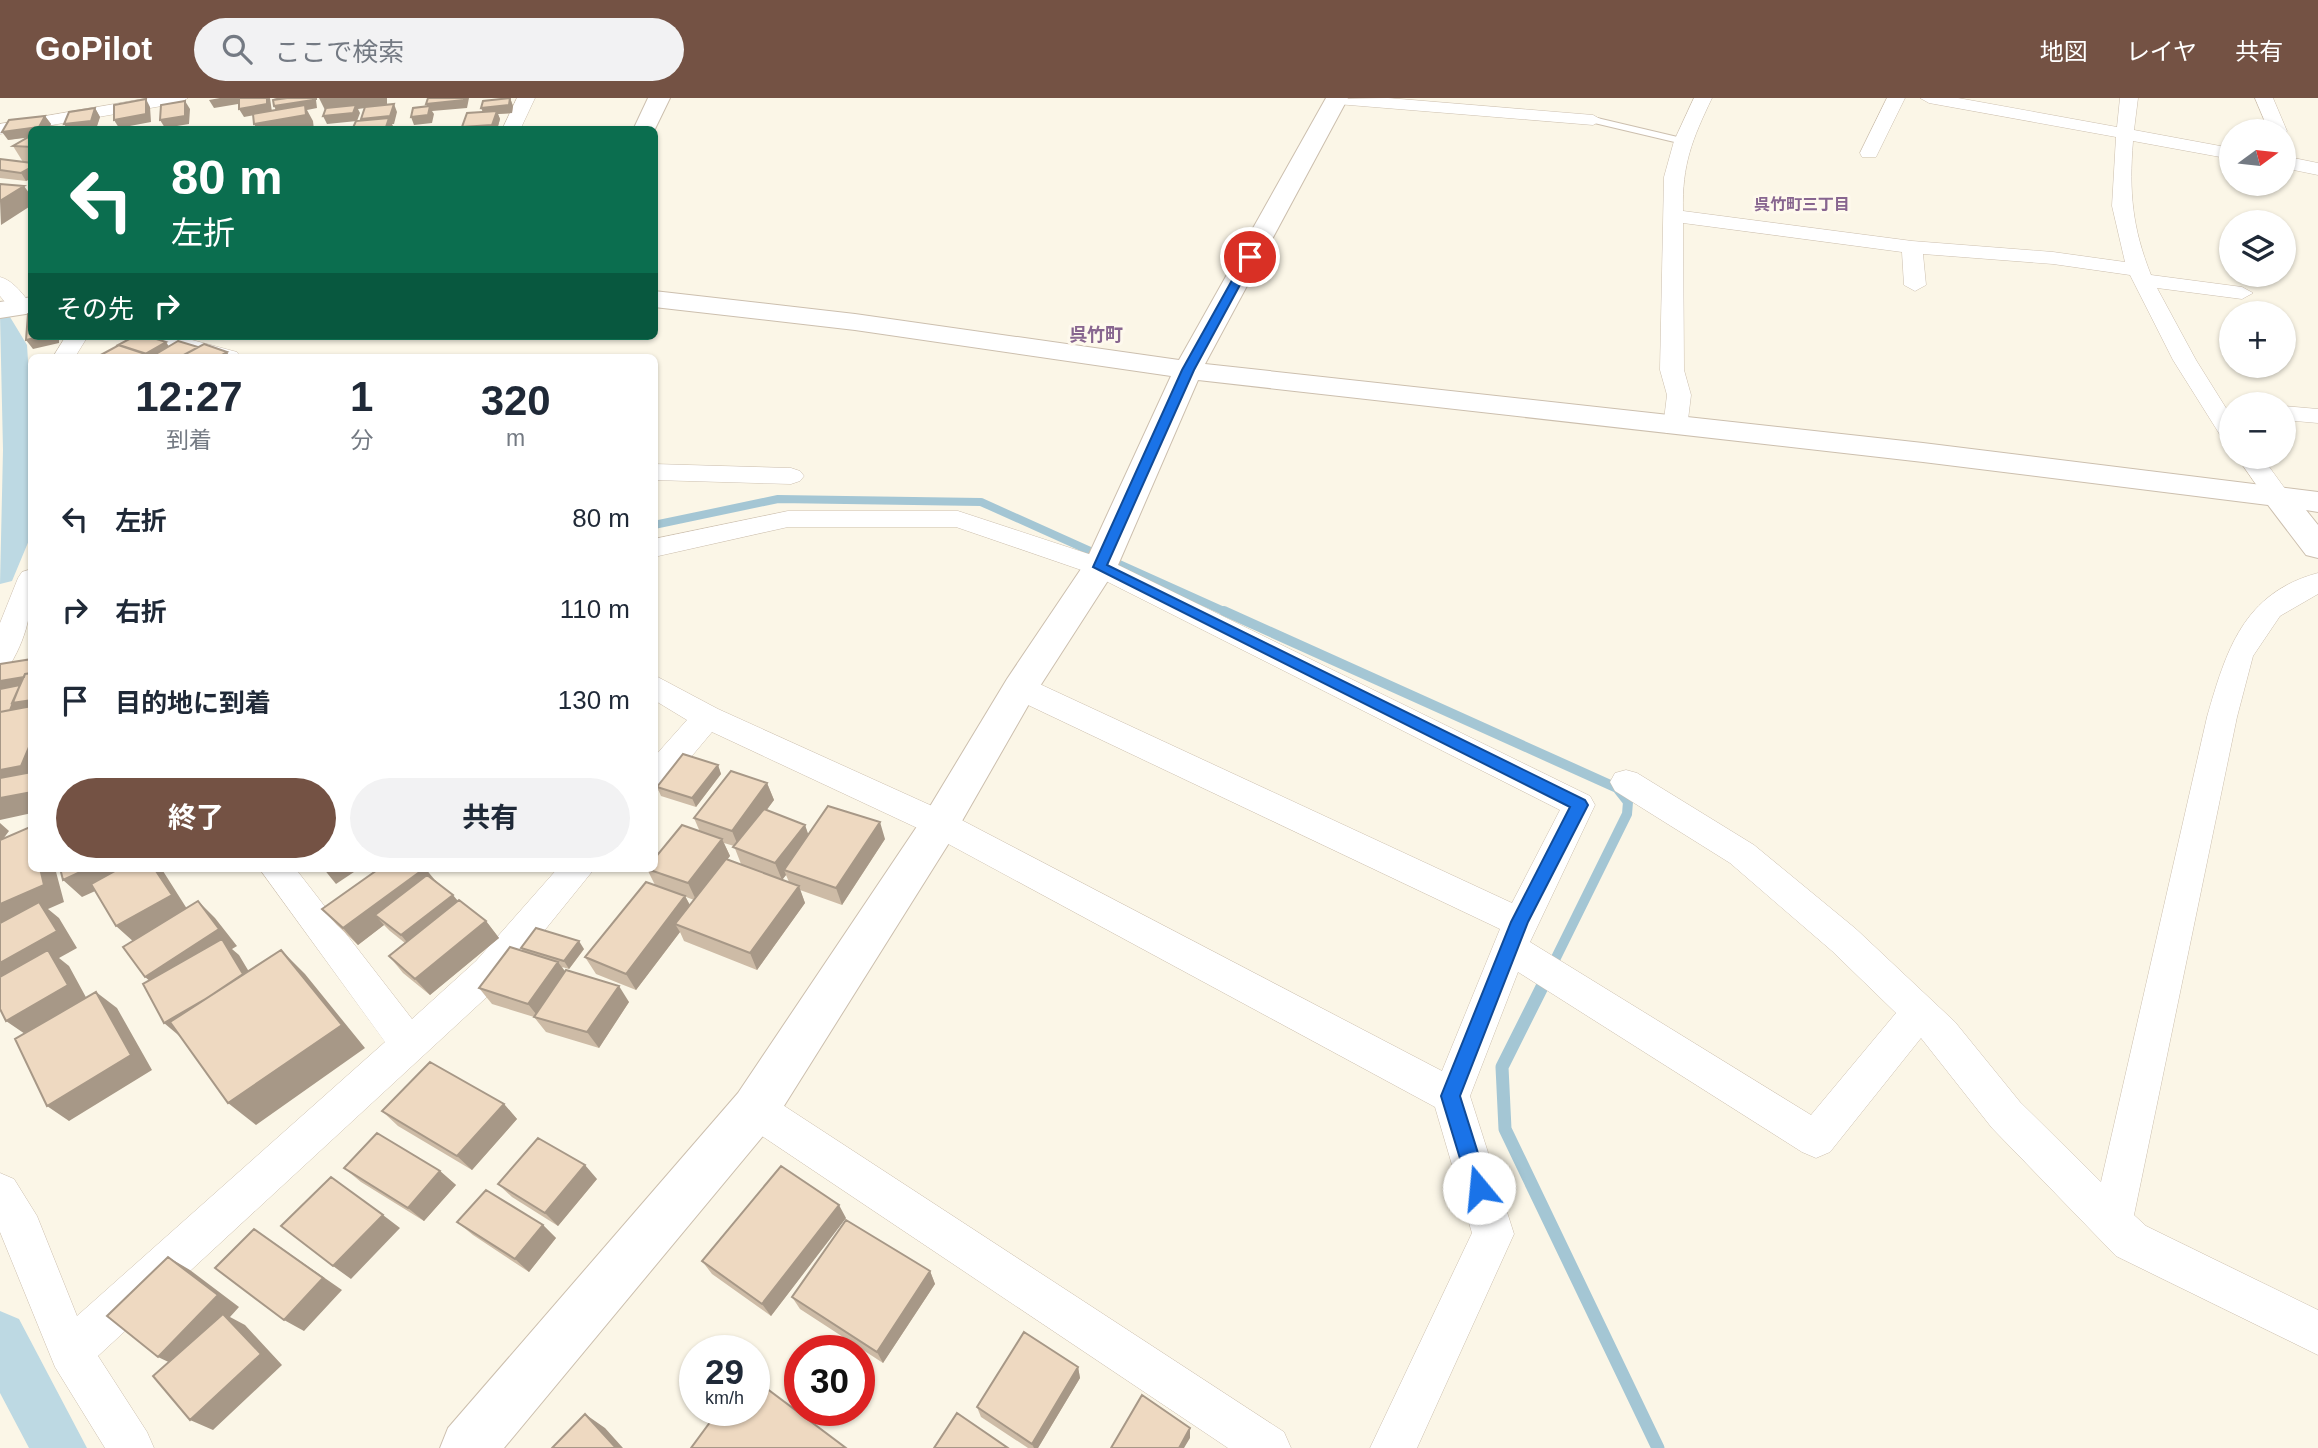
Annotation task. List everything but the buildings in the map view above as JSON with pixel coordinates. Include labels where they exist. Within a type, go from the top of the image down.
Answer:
[{"type":"street","points":[[0,121],[79,98]]},
{"type":"street","points":[[0,129],[179,98]]},
{"type":"street","points":[[513,126],[526,98]]},
{"type":"street","points":[[646,126],[659,98]]},
{"type":"street","points":[[1675,428],[1679,395],[1672,370],[1673,177],[1683,141],[1703,98]]},
{"type":"street","points":[[1869,153],[1896,98]]},
{"type":"street","points":[[1929,98],[2219,151]]},
{"type":"street","points":[[2129,98],[2124,133],[2123,220],[2141,275],[2219,404]]},
{"type":"street","points":[[2264,98],[2273,119]]},
{"type":"street","points":[[468,1448],[755,1110],[940,824],[1020,688],[1104,559],[1188,370],[1337,99],[1593,120]]},
{"type":"street","points":[[2296,163],[2318,169]]},
{"type":"street","points":[[1672,216],[1912,247],[2053,258],[2242,293]]},
{"type":"street","points":[[1912,247],[1915,285]]},
{"type":"street","points":[[0,284],[17,307]]},
{"type":"street","points":[[658,299],[955,334],[1188,370],[1675,428],[1829,442],[2318,502]]},
{"type":"street","points":[[167,340],[218,354]]},
{"type":"street","points":[[2296,414],[2318,416]]},
{"type":"street","points":[[2258,469],[2318,547]]},
{"type":"street","points":[[658,472],[791,476]]},
{"type":"street","points":[[658,547],[788,519],[958,519],[1104,559],[1579,805],[1451,1096],[1493,1234],[1393,1448]]},
{"type":"street","points":[[2112,1222],[2222,717],[2239,655],[2270,609],[2318,582]]},
{"type":"street","points":[[0,658],[28,588]]},
{"type":"street","points":[[658,688],[707,717],[940,824],[1451,1096]]},
{"type":"street","points":[[1020,688],[1518,942],[1574,988],[1816,1139],[1919,1012]]},
{"type":"street","points":[[658,774],[707,717]]},
{"type":"street","points":[[1626,782],[1742,853],[1844,940],[1942,1034],[2006,1115],[2131,1241],[2318,1333]]},
{"type":"street","points":[[279,872],[408,1044]]},
{"type":"street","points":[[70,1352],[489,972],[575,872]]},
{"type":"street","points":[[755,1110],[1268,1448]]},
{"type":"street","points":[[0,1193],[22,1231],[70,1352],[131,1448]]},
{"type":"lane","points":[[1593,120],[1683,141]]},
{"type":"waterway","points":[[0,323],[13,345],[18,450],[17,529],[0,573]]},
{"type":"waterway","points":[[658,524],[778,499],[981,502],[1228,613]]},
{"type":"waterway","points":[[1224,611],[1617,788],[1628,802],[1627,814],[1545,980]]},
{"type":"waterway","points":[[1546,979],[1502,1067],[1505,1129],[1658,1448]]},
{"type":"waterway","points":[[0,1338],[59,1448]]},
{"type":"district","name":"呉竹町三丁目","points":[[1802,204]]},
{"type":"district","name":"呉竹町","points":[[1096,335]]},
{"type":"route","points":[[1250,257],[1188,370],[1100,567],[1579,805],[1520,922],[1451,1096],[1479,1188]]}]
